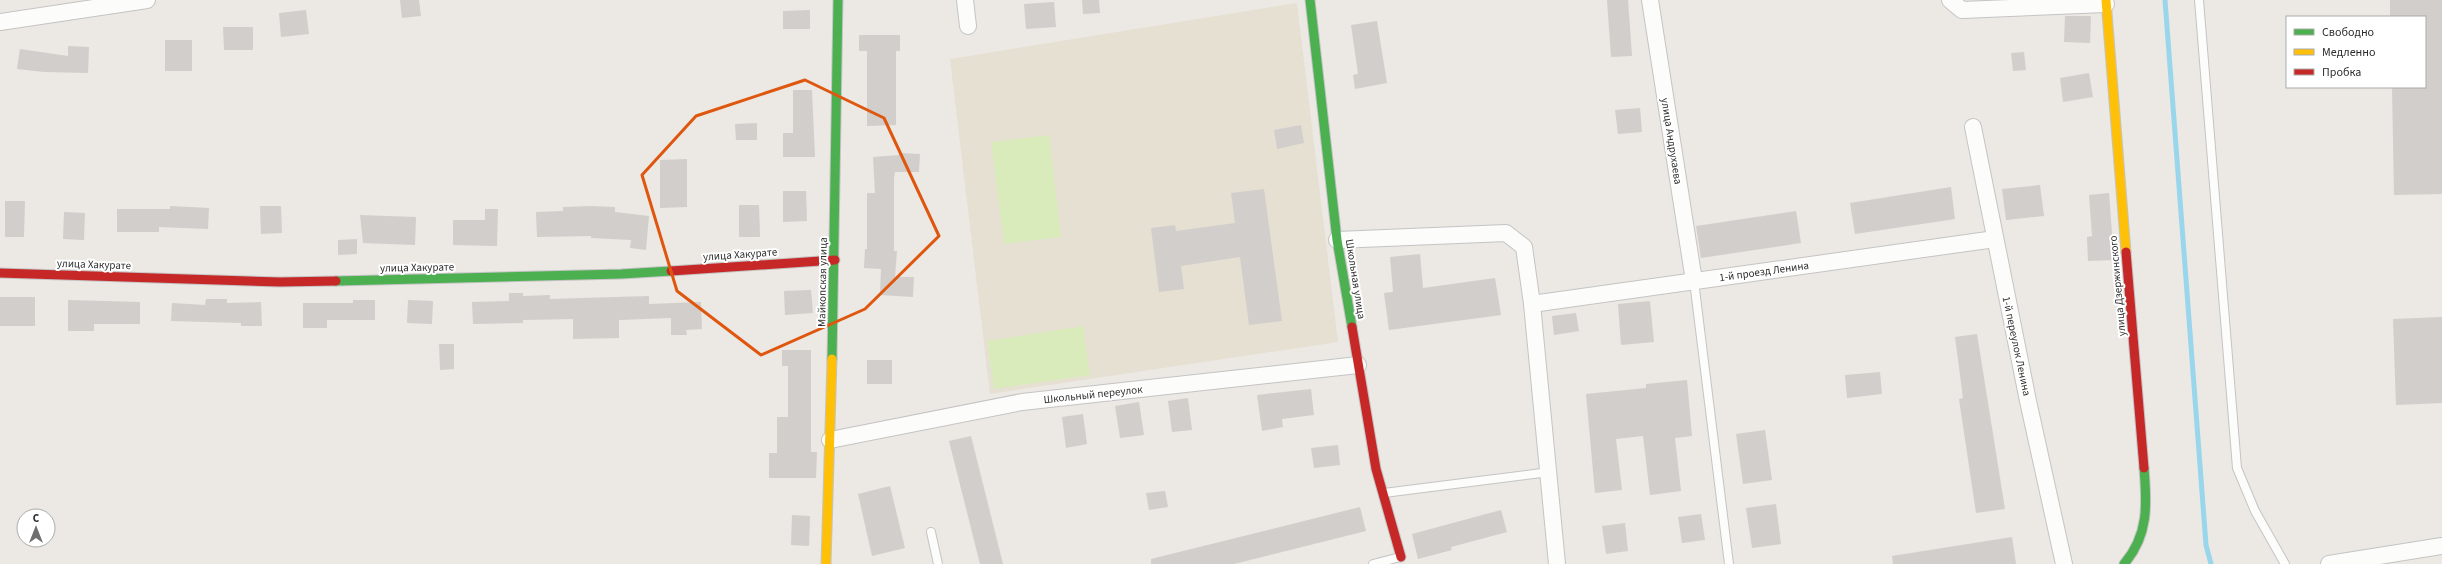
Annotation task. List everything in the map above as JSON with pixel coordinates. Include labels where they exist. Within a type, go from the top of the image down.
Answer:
[{"type":"street","points":[[0,22],[147,0]]},
{"type":"street","name":"Майкопская улица","points":[[826,564],[835,260],[838,0]]},
{"type":"street","points":[[964,0],[968,26]]},
{"type":"street","name":"Школьная улица","points":[[1310,0],[1337,240],[1358,365],[1382,493],[1401,557]]},
{"type":"street","name":"улица Андрухаева","points":[[1650,0],[1694,281]]},
{"type":"street","points":[[1950,0],[1962,10],[2106,2]]},
{"type":"street","name":"улица Дзержинского","points":[[2106,2],[2147,507],[2145,526],[2137,550],[2124,564]]},
{"type":"street","name":"1-й переулок Ленина","points":[[1973,127],[1995,239],[2064,564]]},
{"type":"street","points":[[1337,240],[1506,233],[1524,247],[1532,304],[1557,564]]},
{"type":"street","name":"1-й проезд Ленина","points":[[1532,304],[1995,239]]},
{"type":"street","name":"улица Хакурате","points":[[0,273],[288,282],[621,274],[835,260]]},
{"type":"street","name":"Школьный переулок","points":[[830,440],[1022,402],[1358,365]]},
{"type":"street","points":[[2328,564],[2442,546]]},
{"type":"lane","points":[[2199,0],[2237,468],[2255,511],[2285,564]]},
{"type":"lane","points":[[1694,281],[1729,564]]},
{"type":"lane","points":[[1382,493],[1549,472]]},
{"type":"lane","points":[[931,532],[938,564]]},
{"type":"lane","points":[[1373,564],[1401,557]]},
{"type":"highlighted area","points":[[805,80],[884,118],[939,236],[865,309],[761,355],[677,291],[642,175],[696,116]]},
{"type":"shaded area","points":[[1297,3],[1338,342],[990,394],[950,59]]},
{"type":"green space","points":[[1049,135],[1061,237],[1004,244],[991,142]]},
{"type":"green space","points":[[1083,326],[1090,375],[994,389],[987,341]]},
{"type":"building","points":[[400,0],[419,0],[421,16],[402,18]]},
{"type":"building","points":[[1082,0],[1099,0],[1100,13],[1083,14]]},
{"type":"building","points":[[1607,0],[1628,0],[1632,56],[1611,57]]},
{"type":"building","points":[[2390,0],[2442,0],[2442,194],[2394,195],[2392,88],[2426,88],[2426,16],[2390,16]]},
{"type":"building","points":[[1054,2],[1056,27],[1026,29],[1024,4]]},
{"type":"building","points":[[306,10],[309,34],[281,37],[279,13]]},
{"type":"building","points":[[810,10],[810,29],[783,29],[783,11]]},
{"type":"building","points":[[2065,16],[2091,16],[2090,43],[2064,42]]},
{"type":"building","points":[[1377,21],[1387,83],[1355,89],[1353,75],[1358,74],[1351,25]]},
{"type":"building","points":[[223,27],[253,27],[253,50],[224,50]]},
{"type":"building","points":[[859,35],[900,35],[900,51],[896,51],[896,125],[867,126],[867,51],[859,51]]},
{"type":"building","points":[[165,40],[192,40],[192,71],[165,71]]},
{"type":"building","points":[[68,46],[89,47],[88,73],[44,72],[17,69],[20,49],[68,56]]},
{"type":"building","points":[[2024,52],[2026,70],[2013,71],[2011,53]]},
{"type":"building","points":[[2089,73],[2093,97],[2063,102],[2060,78]]},
{"type":"building","points":[[793,90],[812,90],[815,157],[783,157],[783,133],[793,133]]},
{"type":"building","points":[[1640,108],[1642,132],[1618,134],[1615,110]]},
{"type":"building","points":[[757,123],[757,140],[736,140],[735,124]]},
{"type":"building","points":[[1301,125],[1304,143],[1277,149],[1274,130]]},
{"type":"building","points":[[899,153],[920,154],[919,172],[895,172],[894,178],[894,251],[897,251],[895,277],[914,277],[913,297],[880,295],[881,269],[864,268],[865,249],[867,249],[867,193],[875,193],[873,157],[899,155]]},
{"type":"building","points":[[687,159],[687,207],[660,208],[660,160]]},
{"type":"building","points":[[2040,185],[2044,216],[2006,220],[2002,189]]},
{"type":"building","points":[[1951,187],[1955,219],[1855,234],[1850,203]]},
{"type":"building","points":[[1264,189],[1282,321],[1249,325],[1240,257],[1181,266],[1184,289],[1159,292],[1151,228],[1175,225],[1176,231],[1235,223],[1231,193]]},
{"type":"building","points":[[783,191],[806,191],[807,221],[783,222]]},
{"type":"building","points":[[2109,193],[2114,260],[2088,261],[2087,237],[2092,236],[2089,195]]},
{"type":"building","points":[[5,201],[25,201],[24,237],[5,237]]},
{"type":"building","points":[[739,205],[759,205],[760,237],[739,237]]},
{"type":"building","points":[[170,206],[209,208],[208,229],[159,227],[159,232],[117,232],[117,209],[170,209]]},
{"type":"building","points":[[260,206],[281,206],[282,233],[261,234]]},
{"type":"building","points":[[563,207],[615,207],[615,212],[649,216],[646,250],[630,248],[631,240],[591,238],[591,236],[537,237],[536,212],[563,211]]},
{"type":"building","points":[[485,209],[498,209],[497,246],[453,245],[453,220],[485,220]]},
{"type":"building","points":[[1796,211],[1801,243],[1701,258],[1696,226]]},
{"type":"building","points":[[64,212],[85,213],[84,240],[63,239]]},
{"type":"building","points":[[360,215],[416,217],[415,245],[363,243]]},
{"type":"building","points":[[357,239],[357,254],[338,255],[338,240]]},
{"type":"building","points":[[1420,254],[1423,288],[1495,278],[1501,315],[1389,330],[1384,293],[1393,292],[1390,257]]},
{"type":"building","points":[[811,290],[813,313],[785,315],[784,291]]},
{"type":"building","points":[[509,293],[523,293],[523,296],[550,295],[550,299],[649,296],[649,304],[701,302],[702,329],[686,330],[687,335],[671,335],[671,318],[619,320],[619,338],[573,339],[573,319],[523,320],[523,323],[473,324],[472,302],[509,301]]},
{"type":"building","points":[[0,297],[35,297],[35,326],[0,326]]},
{"type":"building","points":[[206,299],[227,299],[227,303],[261,302],[262,326],[241,326],[241,323],[171,321],[172,303],[205,305]]},
{"type":"building","points":[[68,300],[140,302],[140,324],[94,324],[94,331],[68,331]]},
{"type":"building","points":[[353,300],[375,300],[375,320],[327,320],[327,328],[303,328],[303,303],[353,303]]},
{"type":"building","points":[[408,300],[433,301],[432,324],[407,323]]},
{"type":"building","points":[[1650,301],[1654,342],[1621,345],[1618,304]]},
{"type":"building","points":[[1576,313],[1579,331],[1554,335],[1552,316]]},
{"type":"building","points":[[2442,317],[2442,403],[2396,405],[2393,319]]},
{"type":"building","points":[[1977,334],[2005,509],[1976,513],[1959,399],[1963,398],[1955,337]]},
{"type":"building","points":[[439,344],[454,344],[454,369],[440,370]]},
{"type":"building","points":[[782,350],[811,350],[811,452],[817,452],[816,478],[769,478],[769,453],[777,453],[777,417],[788,417],[788,366],[782,366]]},
{"type":"building","points":[[867,360],[892,360],[892,384],[867,384]]},
{"type":"building","points":[[1880,372],[1882,394],[1847,398],[1845,375]]},
{"type":"building","points":[[1687,380],[1692,436],[1675,438],[1681,491],[1650,495],[1643,436],[1616,439],[1622,490],[1595,493],[1586,394],[1646,388],[1646,384]]},
{"type":"building","points":[[1311,389],[1314,415],[1282,419],[1283,427],[1262,431],[1257,395]]},
{"type":"building","points":[[1188,398],[1192,430],[1172,432],[1168,401]]},
{"type":"building","points":[[1139,402],[1144,435],[1120,438],[1115,406]]},
{"type":"building","points":[[1083,414],[1087,444],[1066,448],[1062,417]]},
{"type":"building","points":[[1765,430],[1772,480],[1743,484],[1736,434]]},
{"type":"building","points":[[971,436],[1003,564],[980,564],[949,441]]},
{"type":"building","points":[[1338,445],[1340,465],[1314,468],[1311,448]]},
{"type":"building","points":[[890,486],[905,548],[872,556],[858,494]]},
{"type":"building","points":[[1165,491],[1168,507],[1149,510],[1146,493]]},
{"type":"building","points":[[1776,504],[1781,544],[1752,548],[1746,508]]},
{"type":"building","points":[[1360,507],[1366,531],[1234,564],[1151,564],[1151,559]]},
{"type":"building","points":[[1501,510],[1507,532],[1451,547],[1452,550],[1418,559],[1412,534]]},
{"type":"building","points":[[1701,514],[1705,540],[1682,543],[1678,517]]},
{"type":"building","points":[[792,515],[810,516],[809,546],[791,545]]},
{"type":"building","points":[[1625,523],[1628,551],[1606,554],[1602,526]]},
{"type":"building","points":[[2012,537],[2016,564],[1893,564],[1892,556]]},
{"type":"waterway","points":[[2165,0],[2206,545],[2211,564]]},
{"type":"traffic: fast","points":[[832,359],[838,0]]},
{"type":"traffic: fast","points":[[1310,0],[1337,240],[1352,327]]},
{"type":"traffic: fast","points":[[336,281],[621,274],[671,271]]},
{"type":"traffic: fast","points":[[2124,564],[2138,542],[2142,530],[2146,507],[2144,468]]},
{"type":"traffic: slow","points":[[2106,0],[2126,252]]},
{"type":"traffic: slow","points":[[826,564],[832,359]]},
{"type":"traffic: jam","points":[[2126,252],[2144,468]]},
{"type":"traffic: jam","points":[[671,271],[835,260]]},
{"type":"traffic: jam","points":[[0,273],[280,282],[336,281]]},
{"type":"traffic: jam","points":[[1352,327],[1376,469],[1401,557]]}]
